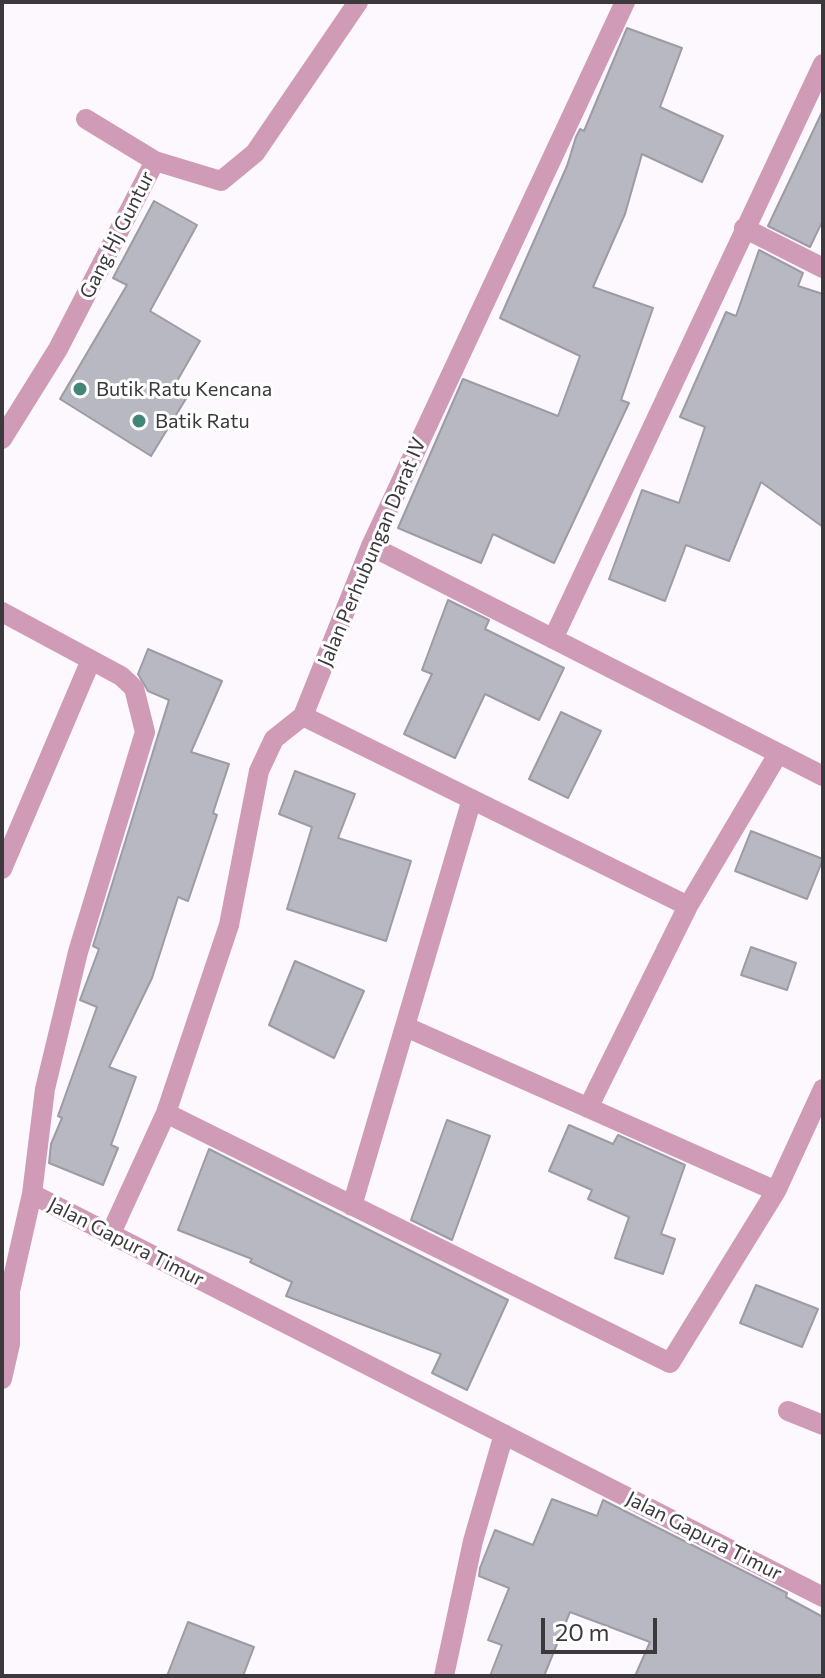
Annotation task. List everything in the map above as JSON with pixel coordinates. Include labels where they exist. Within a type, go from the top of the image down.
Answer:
[{"type":"street","name":"Gang Hj Guntur","points":[[2,439],[58,349],[155,161],[221,181],[255,153],[358,2]]},
{"type":"street","name":"Jalan Perhubungan Darat IV","points":[[111,1233],[166,1113],[229,925],[259,771],[274,739],[303,716],[371,546],[625,2]]},
{"type":"street","points":[[553,639],[823,64]]},
{"type":"street","points":[[86,119],[155,161]]},
{"type":"street","points":[[744,228],[823,268]]},
{"type":"street","points":[[371,546],[823,776]]},
{"type":"street","name":"Jalan Gapura Timur","points":[[2,612],[91,660],[134,688],[145,732],[78,952],[48,1074],[32,1194],[823,1597]]},
{"type":"street","points":[[2,869],[91,660]]},
{"type":"street","points":[[303,716],[688,906]]},
{"type":"street","points":[[588,1108],[688,906],[778,754]]},
{"type":"street","points":[[352,1206],[472,799]]},
{"type":"street","points":[[406,1027],[776,1191]]},
{"type":"street","points":[[166,1113],[670,1363],[776,1191],[823,1089]]},
{"type":"street","points":[[2,1379],[10,1344],[10,1291],[32,1194]]},
{"type":"street","points":[[788,1411],[823,1425]]},
{"type":"street","points":[[444,1676],[473,1541],[504,1434]]},
{"type":"building","points":[[627,28],[682,48],[660,107],[723,136],[702,182],[642,154],[625,214],[593,287],[653,308],[621,400],[629,403],[554,563],[493,534],[481,563],[398,528],[463,379],[558,416],[580,356],[500,318],[567,166],[576,137],[580,129],[584,131]]},
{"type":"building","points":[[823,110],[823,220],[810,247],[768,226]]},
{"type":"building","points":[[154,201],[197,225],[150,311],[200,341],[173,388],[187,397],[151,456],[60,399],[127,285],[113,278]]},
{"type":"building","points":[[759,250],[803,273],[798,286],[823,294],[823,527],[761,482],[729,561],[686,545],[665,601],[609,579],[642,490],[679,503],[705,427],[680,417],[726,312],[736,316]]},
{"type":"building","points":[[448,600],[489,620],[485,629],[564,668],[539,720],[485,694],[455,758],[404,734],[432,674],[422,670]]},
{"type":"building","points":[[148,649],[222,681],[191,752],[229,764],[213,813],[217,815],[188,901],[178,897],[152,978],[109,1067],[136,1077],[111,1145],[118,1148],[103,1185],[49,1163],[51,1144],[62,1118],[58,1116],[97,1007],[80,1000],[99,949],[93,946],[169,700],[148,691],[138,674]]},
{"type":"building","points":[[561,712],[601,731],[568,798],[529,779]]},
{"type":"building","points":[[295,771],[355,794],[338,838],[411,861],[386,941],[287,909],[312,827],[279,814]]},
{"type":"building","points":[[751,831],[823,859],[807,899],[735,871]]},
{"type":"building","points":[[751,947],[796,963],[787,990],[741,975]]},
{"type":"building","points":[[295,961],[364,991],[334,1058],[269,1025]]},
{"type":"building","points":[[447,1120],[490,1136],[452,1240],[411,1220]]},
{"type":"building","points":[[569,1125],[613,1144],[618,1135],[685,1165],[661,1234],[675,1239],[663,1274],[615,1258],[629,1217],[588,1199],[592,1190],[549,1171]]},
{"type":"building","points":[[209,1149],[508,1300],[467,1390],[432,1373],[441,1354],[286,1296],[292,1282],[250,1262],[252,1259],[178,1230]]},
{"type":"building","points":[[756,1285],[818,1309],[802,1347],[740,1323]]},
{"type":"building","points":[[552,1499],[597,1516],[603,1500],[787,1593],[786,1597],[823,1617],[823,1676],[635,1676],[650,1642],[570,1612],[544,1676],[490,1676],[502,1645],[488,1640],[509,1588],[479,1576],[480,1568],[495,1530],[533,1545]]},
{"type":"building","points":[[188,1622],[254,1647],[243,1676],[167,1676]]},
{"type":"place","name":"Butik Ratu Kencana","points":[[80,389]]},
{"type":"place","name":"Batik Ratu","points":[[139,421]]}]
